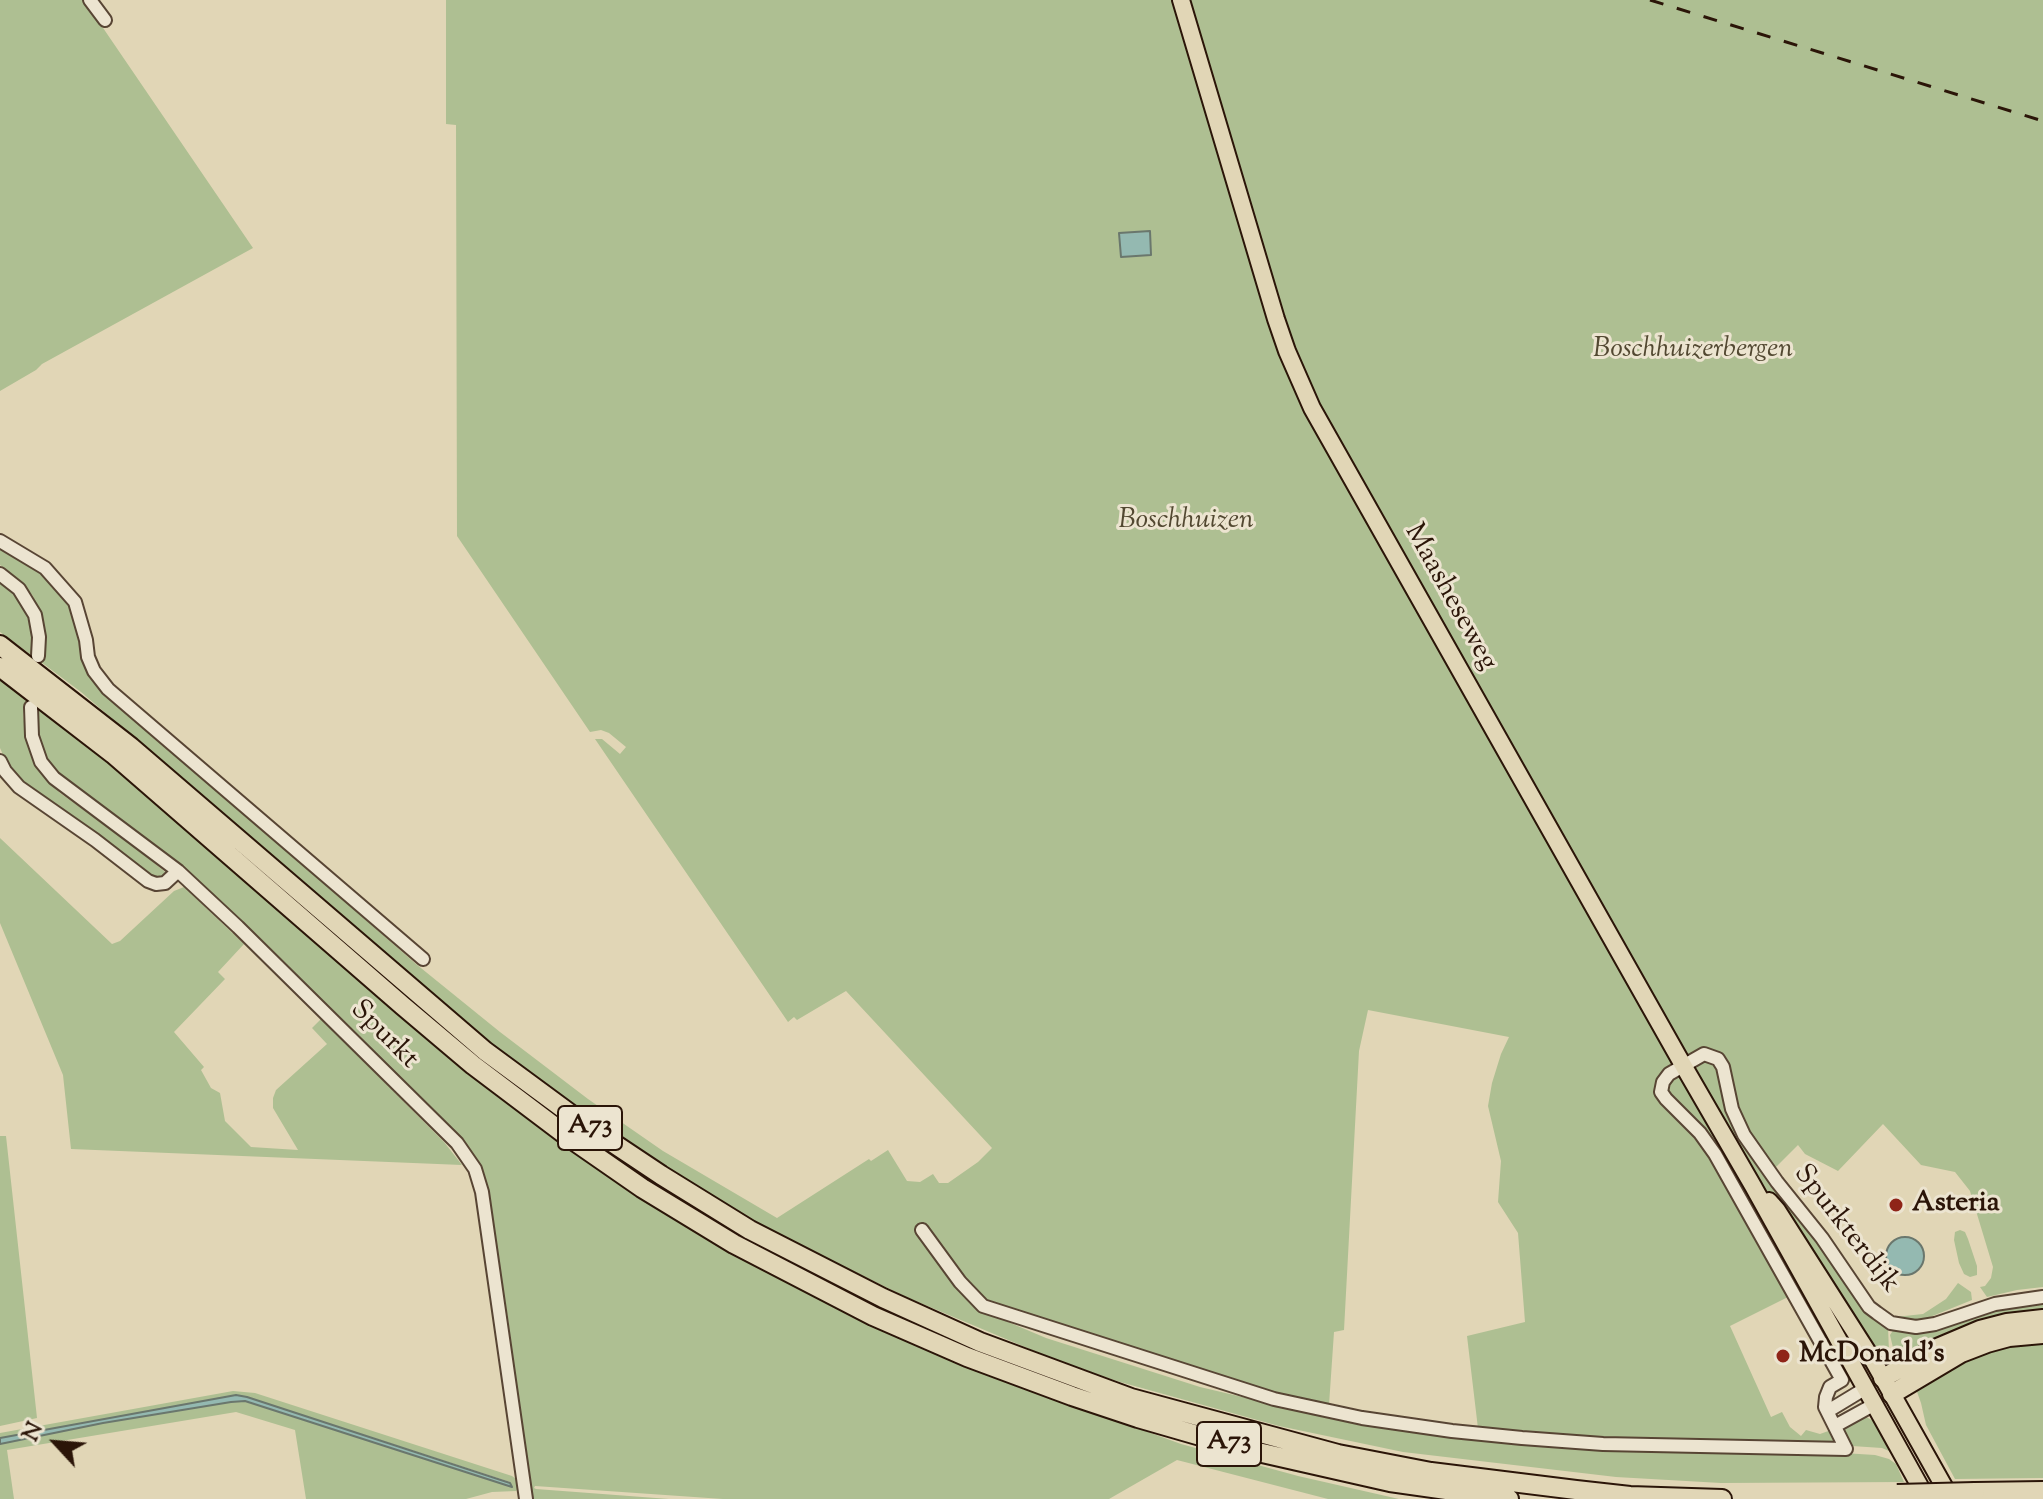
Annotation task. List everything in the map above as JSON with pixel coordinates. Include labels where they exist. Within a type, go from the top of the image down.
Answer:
[{"type":"highway","name":"A73","points":[[0,645],[131,747],[417,994],[532,1086],[649,1168],[750,1230],[883,1298],[980,1342],[1104,1389],[1338,1454],[1431,1472],[1576,1490],[1630,1496],[1722,1499]]},
{"type":"highway","name":"A73","points":[[0,667],[113,754],[473,1065],[642,1188],[734,1244],[873,1316],[967,1357],[1138,1418],[1249,1450],[1390,1482],[1509,1499]]},
{"type":"highway","points":[[1887,1386],[1935,1349],[1980,1330],[2043,1319]]},
{"type":"highway","points":[[1887,1386],[1987,1343],[2009,1337],[2043,1334]]},
{"type":"highway","name":"A73","points":[[1390,1482],[1436,1499]]},
{"type":"highway","points":[[1890,1496],[2043,1491]]},
{"type":"main road","name":"Maasheseweg","points":[[1181,0],[1276,319],[1312,408],[1927,1499]]},
{"type":"main road","name":"Maasheseweg","points":[[1753,1186],[1777,1210],[1887,1386],[1951,1499]]},
{"type":"main road","points":[[1866,1388],[1887,1386]]},
{"type":"main road","points":[[1875,1404],[1887,1386]]},
{"type":"street","points":[[90,0],[105,20]]},
{"type":"street","points":[[0,541],[45,568],[75,602],[88,657],[108,689],[423,959]]},
{"type":"street","points":[[0,574],[19,589],[35,615],[38,656]]},
{"type":"street","name":"Spurkt","points":[[31,707],[32,736],[41,762],[54,778],[178,871],[457,1143],[475,1169],[482,1192],[526,1499]]},
{"type":"street","points":[[0,761],[19,787],[148,881],[165,883],[178,871]]},
{"type":"street","name":"Spurkterdijk","points":[[1683,1065],[1704,1054],[1718,1059],[1723,1067],[1732,1109],[1744,1135],[1822,1238],[1869,1307],[1891,1323],[1916,1327],[1935,1324],[1995,1304],[2043,1297]]},
{"type":"street","points":[[922,1230],[960,1282],[983,1306],[1274,1399],[1362,1418],[1522,1438],[1603,1444],[1846,1449],[1825,1407],[1830,1387],[1842,1380],[1715,1154],[1700,1133],[1661,1092],[1664,1078],[1683,1065]]},
{"type":"street","points":[[1828,1411],[1866,1388]]},
{"type":"street","points":[[1835,1426],[1875,1404]]},
{"type":"green space","points":[[0,0],[84,0],[253,248],[42,364],[0,391]]},
{"type":"green space","name":"Boschhuizen","points":[[446,0],[2043,0],[2043,1287],[1987,1297],[1980,1287],[1991,1278],[1993,1267],[1970,1191],[1955,1172],[1921,1165],[1883,1124],[1838,1171],[1805,1154],[1798,1145],[1767,1176],[1844,1278],[1888,1327],[1889,1352],[1880,1356],[1868,1343],[1866,1331],[1761,1183],[1737,1208],[1790,1296],[1730,1326],[1771,1417],[1782,1412],[1790,1427],[1801,1436],[1806,1430],[1820,1434],[1834,1429],[1839,1442],[1827,1452],[1875,1455],[1889,1459],[1896,1464],[1904,1482],[1721,1483],[1616,1477],[1403,1452],[1279,1426],[1120,1382],[1063,1363],[906,1297],[727,1206],[620,1138],[531,1076],[81,692],[41,662],[43,640],[33,596],[21,581],[0,565],[0,546],[37,569],[70,600],[85,656],[162,741],[416,964],[588,1099],[663,1151],[777,1218],[888,1150],[907,1181],[920,1182],[933,1174],[939,1183],[948,1183],[992,1148],[846,991],[797,1020],[794,1017],[788,1022],[595,739],[602,739],[620,754],[626,747],[609,733],[601,730],[590,732],[457,536],[456,125],[446,124]],"holes":[[[1368,1010],[1509,1037],[1492,1083],[1488,1106],[1501,1161],[1498,1202],[1518,1233],[1525,1322],[1467,1336],[1479,1437],[1329,1405],[1334,1332],[1344,1330],[1359,1051]],[[994,1316],[1272,1404],[1200,1387],[1046,1338]]]},
{"type":"green space","points":[[0,578],[24,606],[31,626],[31,655],[0,632]]},
{"type":"green space","points":[[0,679],[26,699],[23,714],[26,737],[44,775],[60,793],[170,876],[164,880],[151,878],[20,781],[9,768],[0,748]]},
{"type":"green space","points":[[36,707],[114,767],[322,949],[453,1058],[634,1190],[1025,1387],[1181,1444],[1298,1476],[1399,1499],[1328,1499],[1177,1460],[1109,1499],[723,1499],[535,1486],[536,1489],[669,1499],[531,1499],[493,1229],[479,1165],[473,1154],[366,1044],[200,887],[62,778],[47,759],[38,738]]},
{"type":"green space","points":[[0,838],[112,944],[120,941],[174,891],[184,887],[244,944],[218,972],[225,979],[174,1032],[204,1067],[201,1070],[211,1088],[220,1093],[225,1121],[251,1147],[298,1150],[273,1108],[273,1098],[276,1090],[327,1044],[312,1028],[321,1019],[444,1142],[462,1165],[71,1149],[63,1075],[0,923]]},
{"type":"green space","points":[[0,1136],[6,1136],[37,1418],[0,1426]]},
{"type":"green space","points":[[1955,1232],[1965,1232],[1968,1239],[1977,1275],[1970,1277],[1964,1274],[1959,1263],[1954,1240]]},
{"type":"green space","points":[[1958,1283],[1971,1292],[1972,1300],[1925,1319],[1895,1317],[1923,1314],[1946,1299]]},
{"type":"green space","points":[[2043,1299],[2043,1310],[1991,1318],[1960,1328],[1898,1361],[1894,1352],[1890,1335],[1894,1329]]},
{"type":"green space","points":[[2043,1337],[2043,1478],[1955,1479],[1926,1425],[1916,1389],[1990,1349]]},
{"type":"green space","points":[[233,1391],[255,1393],[512,1476],[520,1482],[519,1487],[516,1491],[492,1492],[466,1499],[306,1499],[295,1430],[236,1412],[7,1450],[14,1499],[0,1499],[0,1444],[103,1423],[245,1401],[512,1487],[510,1482],[236,1395],[0,1438],[0,1433]]},
{"type":"green space","points":[[1864,1416],[1876,1422],[1905,1472],[1889,1451],[1847,1443],[1839,1427]]},
{"type":"water","points":[[1150,231],[1151,255],[1121,257],[1119,233]]},
{"type":"water","points":[[1905,1237],[1918,1243],[1924,1256],[1918,1269],[1905,1275],[1892,1269],[1886,1256],[1892,1243]]},
{"type":"water","points":[[236,1395],[510,1483],[512,1487],[245,1401],[103,1423],[0,1444],[0,1438]]},
{"type":"railway","points":[[1650,0],[2043,121]]},
{"type":"place","name":"Asteria","points":[[1896,1205]]},
{"type":"place","name":"McDonald's","points":[[1783,1356]]},
{"type":"park label","name":"Boschhuizerbergen","points":[[1693,351]]}]
